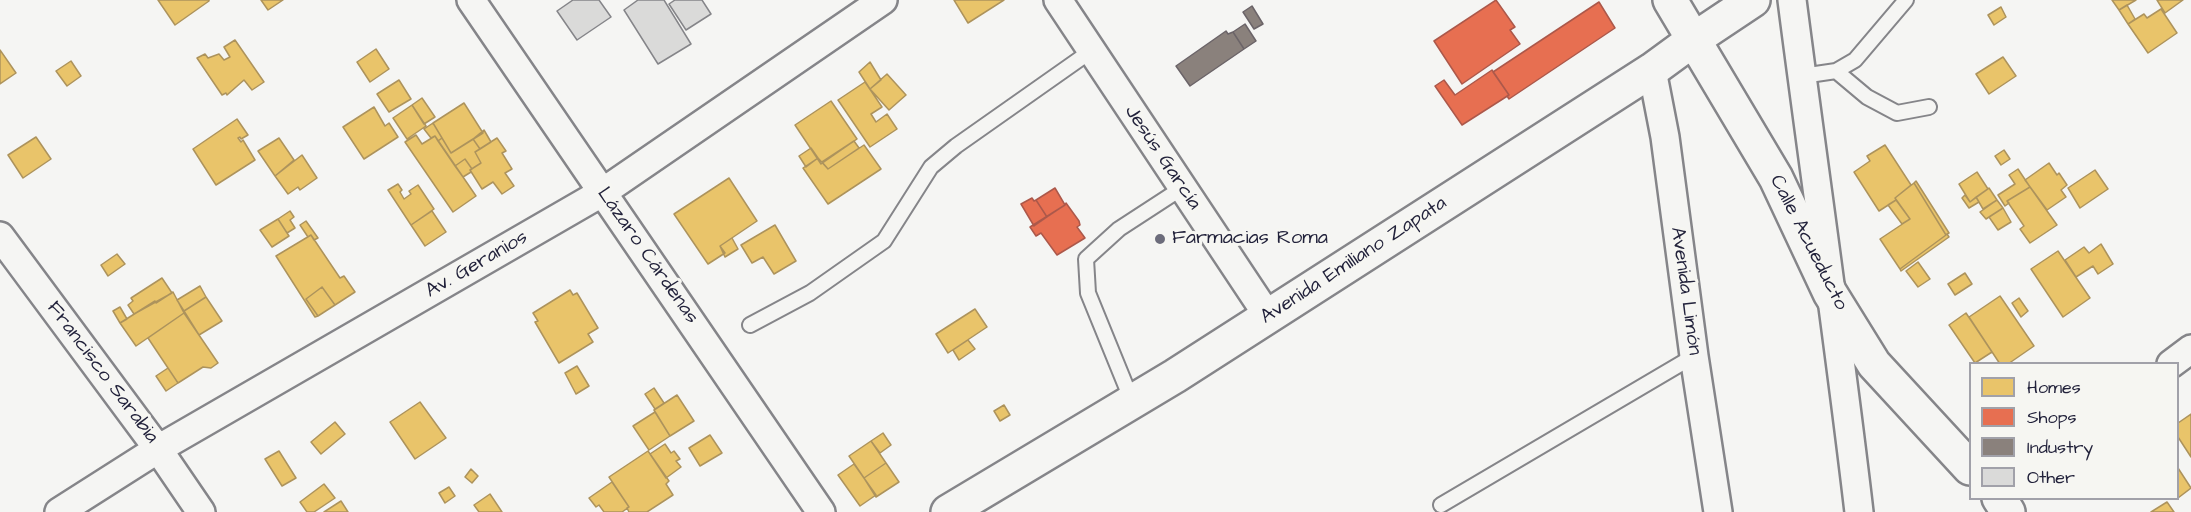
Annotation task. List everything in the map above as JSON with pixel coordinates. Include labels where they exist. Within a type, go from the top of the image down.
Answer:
[{"type":"main road","name":"Calle Acueducto","points":[[1670,0],[1776,178],[1830,293],[1874,364],[1969,466]]},
{"type":"main road","name":"Avenida Emiliano Zapata","points":[[948,512],[1133,402],[1652,70],[1753,0]]},
{"type":"street","name":"Lázaro Cárdenas","points":[[471,0],[821,512]]},
{"type":"street","name":"Av. Geranios","points":[[59,512],[158,449],[603,192],[883,0]]},
{"type":"street","name":"Jesús García","points":[[1058,0],[1268,316]]},
{"type":"street","points":[[1792,0],[1830,293],[1845,384],[1859,512]]},
{"type":"street","name":"Avenida Limón","points":[[1652,70],[1665,137],[1694,356],[1718,512]]},
{"type":"street","name":"Francisco Sarabia","points":[[0,236],[158,449],[201,512]]},
{"type":"street","points":[[2172,362],[2191,349]]},
{"type":"lane","points":[[1802,76],[1836,71],[1855,60],[1906,0]]},
{"type":"lane","points":[[750,326],[810,293],[884,241],[931,167],[956,146],[1091,51]]},
{"type":"lane","points":[[1836,71],[1867,97],[1897,113],[1929,107]]},
{"type":"lane","points":[[1133,402],[1088,293],[1086,259],[1119,229],[1182,188]]},
{"type":"lane","points":[[1441,505],[1694,356]]},
{"type":"building: Homes","points":[[158,0],[209,0],[209,1],[175,25]]},
{"type":"building: Homes","points":[[261,0],[283,0],[268,10]]},
{"type":"building: Homes","points":[[954,0],[1004,0],[968,23]]},
{"type":"building: Homes","points":[[2112,0],[2136,0],[2119,10]]},
{"type":"building: Homes","points":[[2157,0],[2183,0],[2165,13]]},
{"type":"building: Homes","points":[[2127,5],[2135,19],[2128,24],[2119,10]]},
{"type":"building: Homes","points":[[2001,7],[2006,17],[1994,25],[1988,15]]},
{"type":"building: Homes","points":[[2161,9],[2177,33],[2148,53],[2128,24],[2144,14],[2147,18]]},
{"type":"building: Homes","points":[[235,40],[264,82],[252,90],[244,80],[227,95],[226,93],[222,95],[197,58],[205,54],[208,58],[219,54],[224,60],[230,57],[224,47]]},
{"type":"building: Homes","points":[[376,49],[389,69],[370,82],[357,62]]},
{"type":"building: Homes","points":[[0,50],[16,73],[0,84]]},
{"type":"building: Homes","points":[[2003,57],[2016,76],[1989,94],[1976,74]]},
{"type":"building: Homes","points":[[71,61],[81,76],[67,86],[56,71]]},
{"type":"building: Homes","points":[[870,62],[881,80],[870,89],[859,72]]},
{"type":"building: Homes","points":[[887,74],[906,95],[889,110],[870,89]]},
{"type":"building: Homes","points":[[399,80],[411,99],[389,112],[377,94]]},
{"type":"building: Homes","points":[[865,82],[882,107],[871,114],[876,122],[887,114],[897,129],[870,147],[838,100]]},
{"type":"building: Homes","points":[[422,98],[435,117],[424,124],[412,105]]},
{"type":"building: Homes","points":[[831,101],[857,139],[821,164],[795,125]]},
{"type":"building: Homes","points":[[464,103],[483,133],[451,153],[433,123]]},
{"type":"building: Homes","points":[[412,105],[426,126],[407,139],[393,118]]},
{"type":"building: Homes","points":[[374,107],[385,126],[389,123],[398,137],[364,159],[343,127]]},
{"type":"building: Homes","points":[[237,119],[248,135],[241,139],[238,138],[241,142],[243,140],[255,160],[216,185],[193,149]]},
{"type":"building: Homes","points":[[433,123],[442,138],[438,141],[435,136],[431,138],[424,129]]},
{"type":"building: Homes","points":[[484,130],[491,142],[480,149],[473,139]]},
{"type":"building: Homes","points":[[416,135],[422,144],[435,136],[476,196],[453,212],[405,142]]},
{"type":"building: Homes","points":[[36,137],[51,159],[23,178],[8,155]]},
{"type":"building: Homes","points":[[279,138],[294,160],[275,176],[258,151]]},
{"type":"building: Homes","points":[[442,138],[451,153],[473,139],[480,149],[475,152],[481,163],[472,169],[465,159],[455,166],[438,141]]},
{"type":"building: Homes","points":[[497,138],[506,151],[502,153],[512,169],[505,173],[514,186],[502,194],[493,182],[482,189],[470,170],[481,163],[475,152]]},
{"type":"building: Homes","points":[[854,141],[859,148],[828,169],[822,162]]},
{"type":"building: Homes","points":[[864,145],[881,169],[828,204],[803,168],[818,158],[828,169]]},
{"type":"building: Homes","points":[[1885,145],[1911,185],[1895,198],[1896,200],[1879,211],[1854,172],[1870,161],[1867,156]]},
{"type":"building: Homes","points":[[811,148],[818,158],[806,167],[799,156]]},
{"type":"building: Homes","points":[[2004,150],[2010,159],[2001,165],[1995,156]]},
{"type":"building: Homes","points":[[302,155],[317,178],[300,190],[298,187],[288,194],[275,176]]},
{"type":"building: Homes","points":[[465,159],[472,169],[463,177],[455,166]]},
{"type":"building: Homes","points":[[2049,163],[2067,185],[2061,190],[2066,197],[2047,210],[2025,180]]},
{"type":"building: Homes","points":[[2018,169],[2030,187],[2007,201],[2009,203],[2005,206],[1998,195],[2015,184],[2009,175]]},
{"type":"building: Homes","points":[[2095,170],[2108,189],[2080,208],[2068,188]]},
{"type":"building: Homes","points":[[1977,172],[1988,189],[1970,202],[1959,184]]},
{"type":"building: Homes","points":[[729,178],[757,221],[720,246],[725,253],[708,264],[674,214]]},
{"type":"building: Homes","points":[[1916,181],[1949,233],[1947,234],[1949,237],[1901,271],[1900,269],[1946,235],[1914,183]]},
{"type":"building: Homes","points":[[1914,183],[1946,235],[1900,269],[1880,239],[1910,219],[1895,198]]},
{"type":"building: Homes","points":[[398,184],[404,199],[411,194],[409,191],[418,185],[434,209],[411,225],[388,190]]},
{"type":"building: Homes","points":[[2030,187],[2057,225],[2030,243],[2020,229],[2024,226],[2007,201]]},
{"type":"building: Homes","points":[[1989,188],[1997,200],[1983,209],[1976,197]]},
{"type":"building: Homes","points":[[1965,195],[1970,202],[1976,197],[1979,202],[1969,208],[1962,198]]},
{"type":"building: Homes","points":[[1896,200],[1910,219],[1902,224],[1888,205]]},
{"type":"building: Homes","points":[[1997,200],[2003,208],[1986,219],[1980,212]]},
{"type":"building: Homes","points":[[2003,208],[2011,222],[1998,230],[1989,217]]},
{"type":"building: Homes","points":[[290,211],[294,217],[290,220],[295,228],[287,233],[278,219]]},
{"type":"building: Homes","points":[[432,211],[446,232],[425,246],[411,225]]},
{"type":"building: Homes","points":[[278,219],[289,236],[272,247],[260,230]]},
{"type":"building: Homes","points":[[306,221],[318,238],[314,240],[311,235],[308,237],[300,225]]},
{"type":"building: Homes","points":[[775,225],[796,261],[774,274],[763,257],[752,263],[741,245]]},
{"type":"building: Homes","points":[[311,235],[340,278],[344,276],[355,292],[335,305],[322,287],[306,299],[318,316],[315,317],[276,256]]},
{"type":"building: Homes","points":[[732,238],[738,249],[725,257],[720,246]]},
{"type":"building: Homes","points":[[2101,244],[2113,264],[2098,274],[2093,266],[2076,277],[2065,260],[2084,247],[2089,253]]},
{"type":"building: Homes","points":[[2058,251],[2090,298],[2063,317],[2031,269]]},
{"type":"building: Homes","points":[[117,254],[125,264],[108,276],[101,265]]},
{"type":"building: Homes","points":[[1918,262],[1930,279],[1918,287],[1906,271]]},
{"type":"building: Homes","points":[[1965,273],[1972,284],[1955,295],[1948,284]]},
{"type":"building: Homes","points":[[162,278],[172,293],[134,314],[128,305],[133,301],[131,298]]},
{"type":"building: Homes","points":[[200,286],[206,297],[184,311],[177,300]]},
{"type":"building: Homes","points":[[322,287],[335,305],[318,316],[306,299]]},
{"type":"building: Homes","points":[[570,290],[573,295],[577,293],[598,328],[588,334],[593,342],[559,363],[535,322],[538,321],[533,313]]},
{"type":"building: Homes","points":[[173,292],[184,313],[136,346],[120,323]]},
{"type":"building: Homes","points":[[2000,296],[2034,346],[2011,362],[1999,362],[1969,317]]},
{"type":"building: Homes","points":[[206,297],[222,321],[199,335],[184,311]]},
{"type":"building: Homes","points":[[2019,298],[2028,311],[2021,317],[2012,303]]},
{"type":"building: Homes","points":[[120,307],[127,319],[120,323],[113,311]]},
{"type":"building: Homes","points":[[975,309],[987,327],[948,353],[936,334]]},
{"type":"building: Homes","points":[[184,313],[218,363],[211,368],[203,367],[178,383],[148,338]]},
{"type":"building: Homes","points":[[1966,313],[1992,352],[1974,362],[1949,325]]},
{"type":"building: Homes","points":[[968,340],[975,349],[959,360],[953,350]]},
{"type":"building: Homes","points":[[577,366],[589,386],[576,394],[565,373]]},
{"type":"building: Homes","points":[[168,368],[178,383],[166,391],[156,376]]},
{"type":"building: Homes","points":[[654,388],[664,403],[655,409],[645,394]]},
{"type":"building: Homes","points":[[677,395],[694,421],[670,436],[654,410]]},
{"type":"building: Homes","points":[[420,402],[446,438],[415,459],[390,422]]},
{"type":"building: Homes","points":[[1004,405],[1010,415],[1000,421],[994,411]]},
{"type":"building: Homes","points":[[655,412],[670,436],[649,450],[633,426]]},
{"type":"building: Homes","points":[[2191,414],[2191,457],[2179,439],[2179,422]]},
{"type":"building: Homes","points":[[335,422],[345,434],[321,454],[311,442]]},
{"type":"building: Homes","points":[[883,433],[891,445],[880,453],[871,441]]},
{"type":"building: Homes","points":[[710,435],[722,453],[700,466],[689,448]]},
{"type":"building: Homes","points":[[871,441],[886,463],[864,478],[849,456]]},
{"type":"building: Homes","points":[[665,444],[671,453],[674,451],[680,459],[676,461],[681,467],[666,478],[650,454]]},
{"type":"building: Homes","points":[[279,451],[296,478],[282,486],[265,459]]},
{"type":"building: Homes","points":[[648,451],[669,481],[666,484],[673,495],[647,512],[629,512],[627,508],[629,507],[609,477]]},
{"type":"building: Homes","points":[[886,463],[899,482],[876,497],[864,478]]},
{"type":"building: Homes","points":[[854,464],[876,495],[860,506],[838,475]]},
{"type":"building: Homes","points":[[471,469],[478,476],[472,483],[465,477]]},
{"type":"building: Homes","points":[[2179,470],[2191,488],[2179,497]]},
{"type":"building: Homes","points":[[612,482],[629,507],[622,512],[604,512],[599,505],[596,507],[589,498]]},
{"type":"building: Homes","points":[[324,484],[335,498],[314,512],[307,512],[300,502]]},
{"type":"building: Homes","points":[[449,487],[455,496],[445,503],[439,493]]},
{"type":"building: Homes","points":[[490,494],[502,512],[479,512],[474,505]]},
{"type":"building: Homes","points":[[341,501],[348,512],[324,512]]},
{"type":"building: Homes","points":[[2167,502],[2174,512],[2151,512]]},
{"type":"building: Shops","points":[[1496,0],[1515,27],[1510,30],[1520,44],[1462,84],[1434,41]]},
{"type":"building: Shops","points":[[1599,2],[1615,28],[1509,99],[1507,96],[1509,95],[1493,72]]},
{"type":"building: Shops","points":[[1492,70],[1509,95],[1462,125],[1435,86],[1444,80],[1455,95]]},
{"type":"building: Shops","points":[[1055,188],[1065,205],[1047,217],[1036,200]]},
{"type":"building: Shops","points":[[1032,198],[1036,200],[1047,217],[1034,226],[1021,204]]},
{"type":"building: Shops","points":[[1066,203],[1079,221],[1080,225],[1077,227],[1085,238],[1057,255],[1041,233],[1036,236],[1030,227]]},
{"type":"building: Industry","points":[[1252,6],[1263,24],[1254,29],[1243,12]]},
{"type":"building: Industry","points":[[1245,24],[1256,41],[1244,49],[1233,32]]},
{"type":"building: Industry","points":[[1226,31],[1228,34],[1233,32],[1244,49],[1190,86],[1176,66]]},
{"type":"building: Other","points":[[573,0],[599,0],[611,17],[577,40],[557,11]]},
{"type":"building: Other","points":[[638,0],[664,0],[691,44],[658,64],[624,10]]},
{"type":"building: Other","points":[[675,0],[702,0],[711,14],[686,30],[669,4]]},
{"type":"place","name":"Farmacias Roma","points":[[1160,239]]}]
